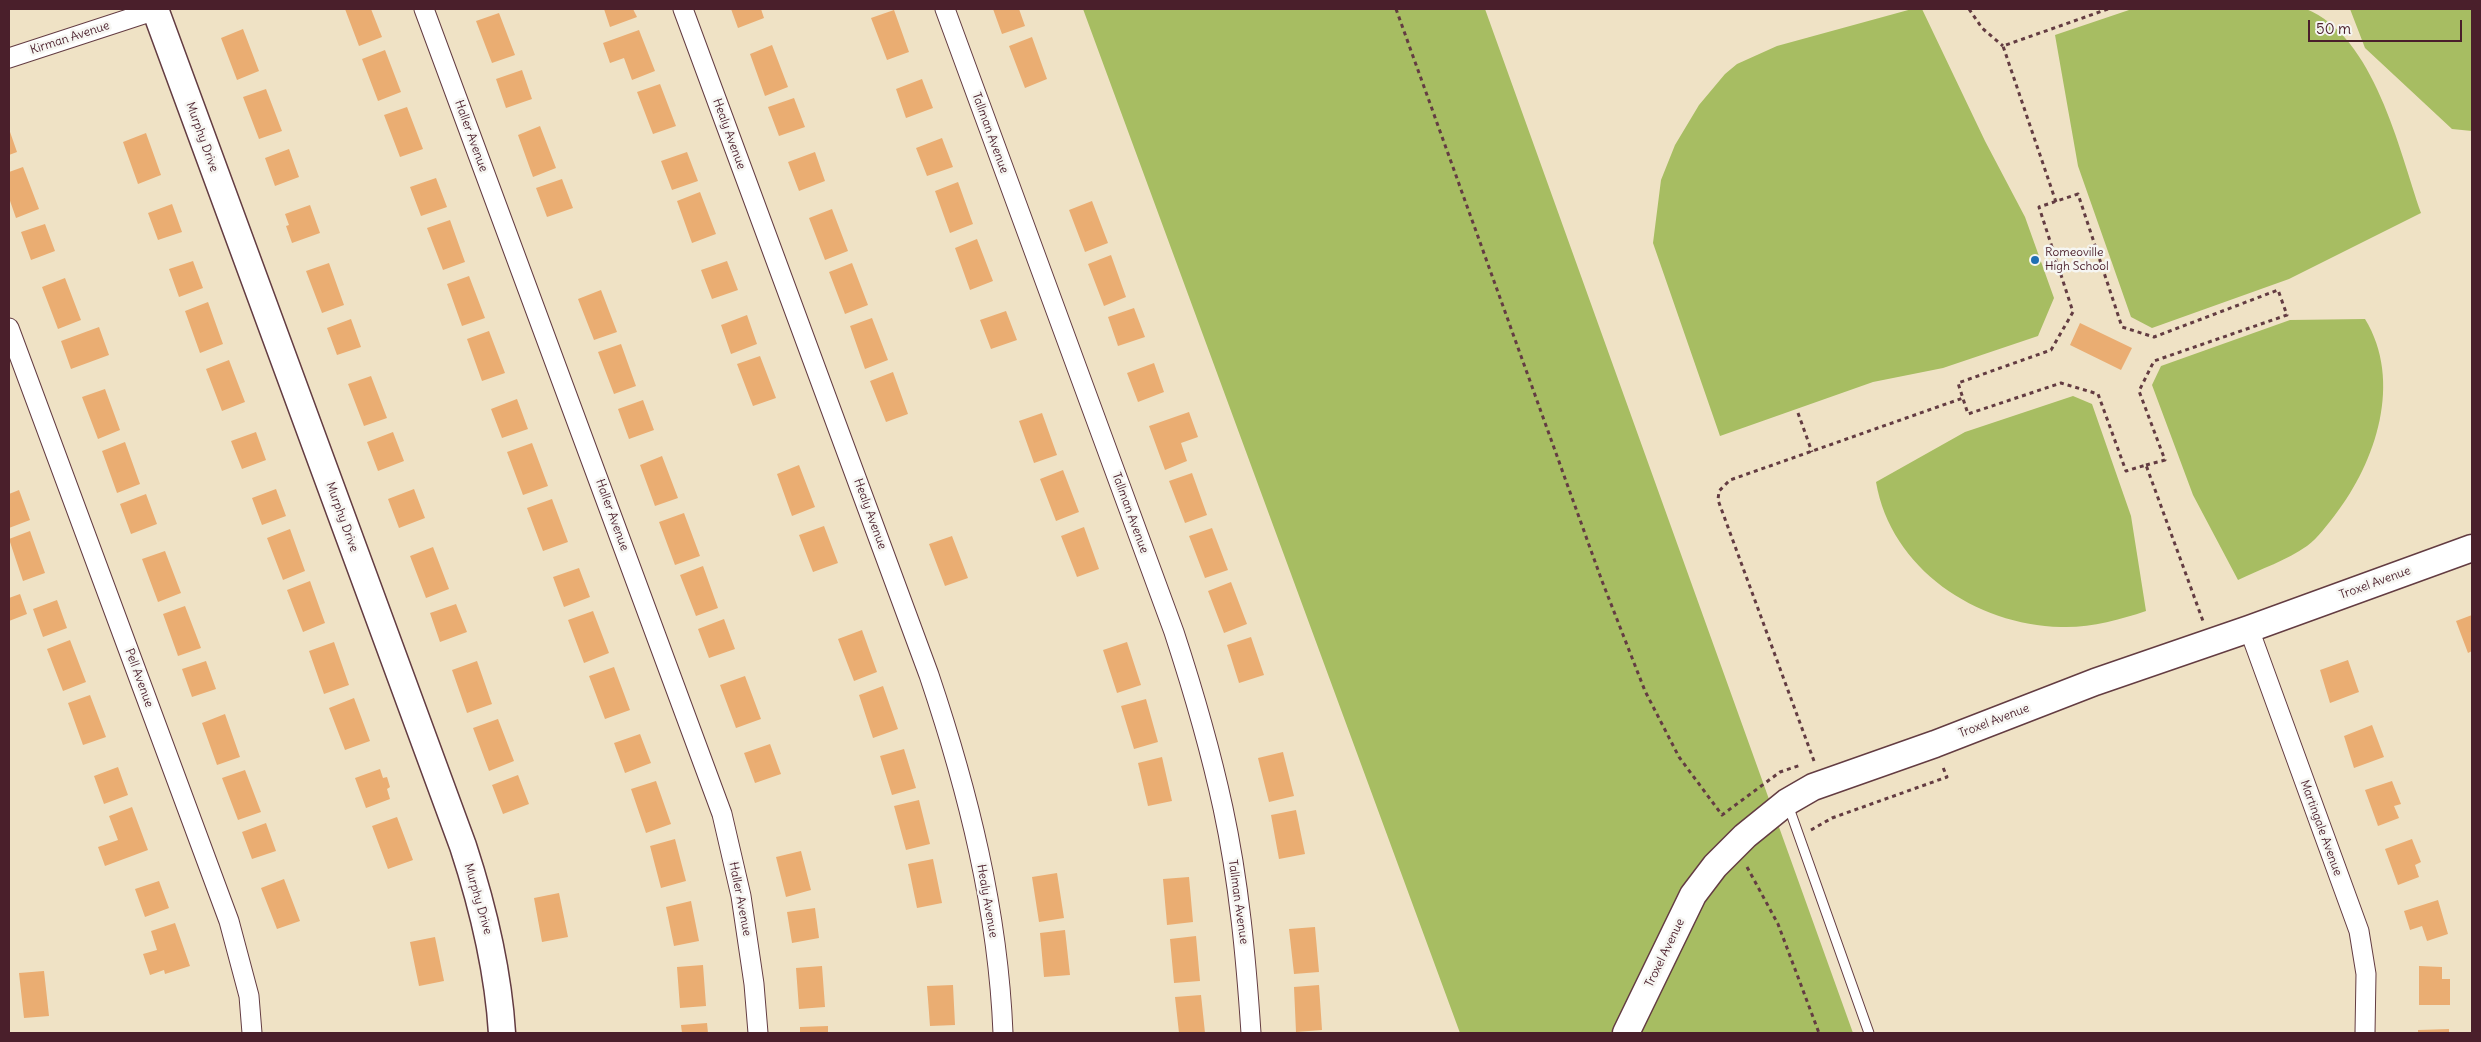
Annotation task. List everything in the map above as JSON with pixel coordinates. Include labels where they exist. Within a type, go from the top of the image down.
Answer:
[{"type":"street","name":"Kirman Avenue","points":[[9,58],[156,9]]},
{"type":"street","name":"Murphy Drive","points":[[156,9],[463,846],[487,926],[500,1002],[502,1033]]},
{"type":"street","name":"Haller Avenue","points":[[424,9],[722,814],[741,896],[754,984],[758,1033]]},
{"type":"street","name":"Healy Avenue","points":[[683,9],[919,647],[950,738],[974,828],[992,918],[1003,1033]]},
{"type":"street","name":"Tallman Avenue","points":[[945,9],[1174,632],[1191,683],[1223,807],[1246,959],[1251,1033]]},
{"type":"street","name":"Pell Avenue","points":[[9,328],[229,921],[249,996],[252,1033]]},
{"type":"street","name":"Troxel Avenue","points":[[1626,1033],[1693,895],[1715,866],[1745,836],[1787,802],[1813,787],[1935,744],[2095,682],[2249,629],[2472,548]]},
{"type":"street","name":"Martingale Avenue","points":[[2249,629],[2359,931],[2366,974],[2365,1033]]},
{"type":"lane","points":[[1787,802],[1869,1033]]},
{"type":"path","points":[[1396,9],[1602,581],[1645,691],[1680,757],[1722,815],[1780,772],[1823,757]]},
{"type":"path","points":[[1969,9],[1982,28],[2003,46],[2056,202]]},
{"type":"path","points":[[2003,46],[2108,9]]},
{"type":"path","points":[[2078,194],[2122,327],[2154,336],[2278,290],[2287,315],[2154,361],[2139,391],[2164,460],[2126,471],[2098,394],[2061,383],[1968,414],[1963,398],[1958,383],[2051,350],[2073,312],[2039,207],[2078,194]]},
{"type":"path","points":[[1814,761],[1718,500],[1719,491],[1730,480],[1963,398]]},
{"type":"path","points":[[1798,413],[1812,452]]},
{"type":"path","points":[[2146,465],[2211,642]]},
{"type":"path","points":[[1797,834],[1807,832],[1832,818],[1947,776],[1935,744]]},
{"type":"path","points":[[1750,861],[1747,866],[1778,924],[1819,1033]]},
{"type":"green space","points":[[1083,9],[1485,9],[1853,1033],[1460,1033]]},
{"type":"green space","points":[[1912,9],[1922,9],[1985,141],[2025,217],[2054,298],[2038,336],[1943,368],[1873,382],[1720,436],[1653,243],[1661,180],[1675,145],[1699,105],[1725,74],[1737,64],[1777,46]]},
{"type":"green space","points":[[2132,9],[2306,9],[2330,23],[2350,43],[2381,97],[2393,127],[2421,213],[2289,279],[2152,328],[2131,317],[2078,166],[2055,35]]},
{"type":"green space","points":[[2350,9],[2472,9],[2472,131],[2452,129],[2365,48]]},
{"type":"green space","points":[[2365,319],[2376,343],[2382,368],[2383,394],[2380,420],[2373,446],[2362,471],[2350,494],[2311,543],[2291,556],[2238,580],[2193,495],[2152,385],[2161,366],[2290,320]]},
{"type":"green space","points":[[2073,396],[2092,404],[2131,516],[2146,611],[2104,623],[2072,627],[2029,624],[1998,616],[1969,603],[1942,586],[1919,566],[1899,541],[1885,513],[1876,482],[1965,432]]},
{"type":"building","points":[[345,9],[371,9],[382,37],[359,46]]},
{"type":"building","points":[[604,9],[633,9],[637,17],[610,27]]},
{"type":"building","points":[[731,9],[761,9],[764,18],[738,28]]},
{"type":"building","points":[[993,9],[1019,9],[1025,26],[1002,34]]},
{"type":"building","points":[[894,10],[909,52],[887,60],[871,18]]},
{"type":"building","points":[[499,13],[515,55],[492,63],[476,21]]},
{"type":"building","points":[[243,29],[259,71],[237,80],[221,38]]},
{"type":"building","points":[[639,30],[655,71],[632,80],[624,58],[610,63],[603,43]]},
{"type":"building","points":[[1032,37],[1047,79],[1025,88],[1009,46]]},
{"type":"building","points":[[772,45],[788,87],[765,96],[750,54]]},
{"type":"building","points":[[385,50],[401,92],[378,101],[362,59]]},
{"type":"building","points":[[522,70],[532,99],[506,108],[496,79]]},
{"type":"building","points":[[922,79],[933,108],[906,118],[896,89]]},
{"type":"building","points":[[660,84],[676,126],[653,134],[637,92]]},
{"type":"building","points":[[266,89],[282,131],[259,139],[243,97]]},
{"type":"building","points":[[794,98],[805,127],[779,136],[768,107]]},
{"type":"building","points":[[407,107],[423,149],[400,157],[384,115]]},
{"type":"building","points":[[540,126],[556,168],[533,177],[518,135]]},
{"type":"building","points":[[9,129],[17,152],[9,155]]},
{"type":"building","points":[[146,133],[161,175],[138,184],[123,142]]},
{"type":"building","points":[[942,138],[953,167],[927,176],[916,148]]},
{"type":"building","points":[[289,149],[299,177],[275,186],[265,158]]},
{"type":"building","points":[[687,152],[698,181],[672,190],[661,161]]},
{"type":"building","points":[[815,152],[825,181],[799,191],[788,162]]},
{"type":"building","points":[[23,167],[39,209],[16,218],[9,198],[9,172]]},
{"type":"building","points":[[436,178],[447,207],[421,216],[410,187]]},
{"type":"building","points":[[562,179],[573,208],[547,217],[536,188]]},
{"type":"building","points":[[958,182],[973,224],[950,233],[935,191]]},
{"type":"building","points":[[700,192],[716,234],[692,243],[677,201]]},
{"type":"building","points":[[1092,201],[1108,243],[1085,252],[1069,210]]},
{"type":"building","points":[[172,204],[182,232],[158,240],[148,213]]},
{"type":"building","points":[[310,205],[320,233],[292,243],[286,226],[289,225],[285,214]]},
{"type":"building","points":[[832,209],[848,251],[825,260],[809,218]]},
{"type":"building","points":[[450,220],[465,262],[443,270],[427,228]]},
{"type":"building","points":[[45,224],[55,251],[31,260],[21,232]]},
{"type":"building","points":[[977,239],[993,281],[970,290],[955,248]]},
{"type":"building","points":[[1111,255],[1126,297],[1104,306],[1088,264]]},
{"type":"building","points":[[193,261],[203,288],[179,297],[169,269]]},
{"type":"building","points":[[727,261],[738,290],[712,299],[701,270]]},
{"type":"building","points":[[329,263],[344,305],[322,313],[306,271]]},
{"type":"building","points":[[852,263],[868,305],[845,314],[829,272]]},
{"type":"building","points":[[469,276],[485,318],[462,326],[447,284]]},
{"type":"building","points":[[65,278],[81,320],[58,329],[42,287]]},
{"type":"building","points":[[601,290],[617,332],[594,340],[578,299]]},
{"type":"building","points":[[208,302],[223,344],[200,353],[185,311]]},
{"type":"building","points":[[1134,308],[1145,337],[1118,346],[1108,317]]},
{"type":"building","points":[[1006,311],[1017,340],[991,349],[980,320]]},
{"type":"building","points":[[747,315],[757,344],[731,354],[721,325]]},
{"type":"building","points":[[872,318],[888,360],[865,369],[850,326]]},
{"type":"building","points":[[351,319],[361,347],[337,355],[327,328]]},
{"type":"building","points":[[2080,323],[2132,348],[2121,370],[2070,345]]},
{"type":"building","points":[[99,327],[109,355],[71,369],[61,341]]},
{"type":"building","points":[[489,331],[505,373],[482,381],[467,339]]},
{"type":"building","points":[[621,344],[636,386],[614,394],[598,352]]},
{"type":"building","points":[[760,356],[776,398],[753,406],[737,364]]},
{"type":"building","points":[[229,360],[245,402],[222,411],[206,369]]},
{"type":"building","points":[[1154,363],[1164,392],[1138,402],[1127,373]]},
{"type":"building","points":[[893,372],[908,414],[886,422],[870,381]]},
{"type":"building","points":[[371,376],[387,418],[364,426],[348,384]]},
{"type":"building","points":[[105,389],[120,430],[98,439],[82,397]]},
{"type":"building","points":[[517,399],[528,429],[502,438],[491,409]]},
{"type":"building","points":[[643,400],[654,430],[629,439],[618,409]]},
{"type":"building","points":[[1189,412],[1198,437],[1181,443],[1187,461],[1165,470],[1149,426]]},
{"type":"building","points":[[1042,413],[1057,455],[1034,463],[1019,421]]},
{"type":"building","points":[[256,432],[266,460],[242,469],[231,441]]},
{"type":"building","points":[[393,432],[404,461],[378,471],[367,442]]},
{"type":"building","points":[[125,442],[140,484],[117,493],[102,451]]},
{"type":"building","points":[[532,443],[548,486],[523,495],[507,452]]},
{"type":"building","points":[[662,456],[678,498],[655,506],[640,465]]},
{"type":"building","points":[[799,465],[815,507],[792,516],[777,474]]},
{"type":"building","points":[[1063,470],[1079,512],[1056,521],[1040,479]]},
{"type":"building","points":[[1192,473],[1207,515],[1185,523],[1169,481]]},
{"type":"building","points":[[276,489],[286,516],[262,525],[252,498]]},
{"type":"building","points":[[414,489],[425,518],[399,528],[388,499]]},
{"type":"building","points":[[19,490],[30,520],[9,528],[9,494]]},
{"type":"building","points":[[146,494],[157,524],[131,534],[120,504]]},
{"type":"building","points":[[552,499],[568,542],[543,551],[527,508]]},
{"type":"building","points":[[684,513],[700,556],[675,565],[659,522]]},
{"type":"building","points":[[824,526],[838,563],[813,572],[799,535]]},
{"type":"building","points":[[1084,527],[1099,569],[1077,577],[1061,536]]},
{"type":"building","points":[[1212,528],[1228,570],[1205,578],[1189,536]]},
{"type":"building","points":[[290,529],[305,571],[283,580],[267,538]]},
{"type":"building","points":[[30,531],[45,573],[23,581],[9,539]]},
{"type":"building","points":[[952,536],[968,578],[945,586],[929,544]]},
{"type":"building","points":[[433,547],[449,589],[426,598],[410,556]]},
{"type":"building","points":[[165,551],[181,593],[158,602],[142,559]]},
{"type":"building","points":[[703,566],[718,608],[696,616],[680,575]]},
{"type":"building","points":[[579,568],[590,597],[564,607],[553,577]]},
{"type":"building","points":[[310,581],[325,623],[303,632],[287,590]]},
{"type":"building","points":[[1231,582],[1247,624],[1224,633],[1208,591]]},
{"type":"building","points":[[20,594],[27,614],[9,621],[9,598]]},
{"type":"building","points":[[57,600],[67,628],[43,637],[33,609]]},
{"type":"building","points":[[456,604],[467,632],[440,642],[430,613]]},
{"type":"building","points":[[185,606],[201,648],[178,656],[163,614]]},
{"type":"building","points":[[593,611],[609,653],[584,663],[568,620]]},
{"type":"building","points":[[2472,615],[2472,651],[2468,653],[2456,621]]},
{"type":"building","points":[[724,619],[735,649],[709,658],[698,629]]},
{"type":"building","points":[[862,630],[877,672],[854,681],[838,639]]},
{"type":"building","points":[[1251,637],[1264,675],[1239,683],[1227,645]]},
{"type":"building","points":[[70,640],[86,682],[63,691],[47,649]]},
{"type":"building","points":[[334,642],[349,685],[324,694],[309,651]]},
{"type":"building","points":[[1127,642],[1141,685],[1117,693],[1103,650]]},
{"type":"building","points":[[2348,660],[2359,692],[2330,703],[2320,670]]},
{"type":"building","points":[[206,661],[216,689],[192,697],[182,669]]},
{"type":"building","points":[[477,661],[492,704],[467,713],[452,670]]},
{"type":"building","points":[[614,667],[630,710],[605,719],[589,676]]},
{"type":"building","points":[[745,676],[761,719],[736,728],[720,685]]},
{"type":"building","points":[[883,686],[898,729],[873,738],[859,695]]},
{"type":"building","points":[[90,695],[106,737],[83,745],[68,703]]},
{"type":"building","points":[[354,698],[370,741],[345,750],[329,708]]},
{"type":"building","points":[[1146,699],[1158,742],[1134,749],[1121,706]]},
{"type":"building","points":[[225,714],[240,757],[217,765],[202,723]]},
{"type":"building","points":[[498,719],[514,761],[489,771],[473,728]]},
{"type":"building","points":[[2372,725],[2384,757],[2354,768],[2344,736]]},
{"type":"building","points":[[640,734],[651,763],[625,773],[614,743]]},
{"type":"building","points":[[770,744],[781,774],[755,783],[744,753]]},
{"type":"building","points":[[904,749],[916,788],[892,795],[880,756]]},
{"type":"building","points":[[1283,752],[1294,796],[1269,802],[1258,758]]},
{"type":"building","points":[[1162,757],[1172,801],[1148,806],[1138,763]]},
{"type":"building","points":[[118,767],[128,795],[104,804],[94,776]]},
{"type":"building","points":[[380,769],[383,778],[387,777],[390,787],[387,789],[390,799],[366,808],[355,778]]},
{"type":"building","points":[[245,770],[261,812],[238,820],[222,778]]},
{"type":"building","points":[[518,775],[529,804],[503,814],[492,785]]},
{"type":"building","points":[[656,781],[671,824],[646,833],[631,789]]},
{"type":"building","points":[[2392,781],[2401,804],[2394,806],[2399,818],[2378,826],[2365,790]]},
{"type":"building","points":[[919,800],[930,844],[906,850],[894,806]]},
{"type":"building","points":[[132,807],[148,850],[105,866],[98,847],[118,840],[109,816]]},
{"type":"building","points":[[1296,810],[1305,854],[1279,859],[1271,815]]},
{"type":"building","points":[[397,817],[413,860],[388,869],[372,826]]},
{"type":"building","points":[[266,823],[276,851],[252,859],[242,832]]},
{"type":"building","points":[[675,839],[686,881],[661,888],[650,846]]},
{"type":"building","points":[[2412,839],[2421,862],[2415,865],[2419,877],[2398,885],[2385,849]]},
{"type":"building","points":[[801,851],[811,890],[786,897],[776,857]]},
{"type":"building","points":[[933,859],[942,903],[917,908],[908,864]]},
{"type":"building","points":[[1057,873],[1064,918],[1039,922],[1032,877]]},
{"type":"building","points":[[1189,877],[1193,922],[1167,925],[1163,879]]},
{"type":"building","points":[[284,879],[300,921],[277,929],[261,888]]},
{"type":"building","points":[[159,881],[169,908],[145,917],[135,889]]},
{"type":"building","points":[[559,893],[568,937],[542,942],[534,898]]},
{"type":"building","points":[[2438,900],[2448,934],[2427,941],[2422,926],[2410,930],[2404,911]]},
{"type":"building","points":[[691,901],[699,941],[674,946],[666,907]]},
{"type":"building","points":[[815,908],[819,938],[792,943],[787,912]]},
{"type":"building","points":[[175,923],[190,966],[165,974],[164,970],[150,975],[143,954],[157,950],[151,931]]},
{"type":"building","points":[[1315,927],[1319,972],[1294,974],[1289,929]]},
{"type":"building","points":[[1065,930],[1070,975],[1044,977],[1040,933]]},
{"type":"building","points":[[1196,936],[1200,981],[1174,983],[1170,939]]},
{"type":"building","points":[[435,937],[444,981],[419,986],[410,942]]},
{"type":"building","points":[[703,965],[706,1006],[680,1008],[677,967]]},
{"type":"building","points":[[822,966],[825,1007],[799,1009],[796,968]]},
{"type":"building","points":[[2419,966],[2442,967],[2442,979],[2450,979],[2450,1005],[2419,1005]]},
{"type":"building","points":[[44,971],[49,1016],[24,1018],[19,973]]},
{"type":"building","points":[[953,985],[955,1025],[930,1026],[927,986]]},
{"type":"building","points":[[1319,985],[1322,1030],[1296,1032],[1294,987]]},
{"type":"building","points":[[1201,995],[1205,1033],[1179,1033],[1175,997]]},
{"type":"building","points":[[707,1023],[708,1033],[682,1033],[681,1025]]},
{"type":"building","points":[[828,1026],[828,1033],[800,1033],[800,1027]]},
{"type":"building","points":[[2449,1029],[2449,1033],[2418,1033],[2418,1030]]},
{"type":"place","name":"Romeoville High School","points":[[2035,260]]}]
